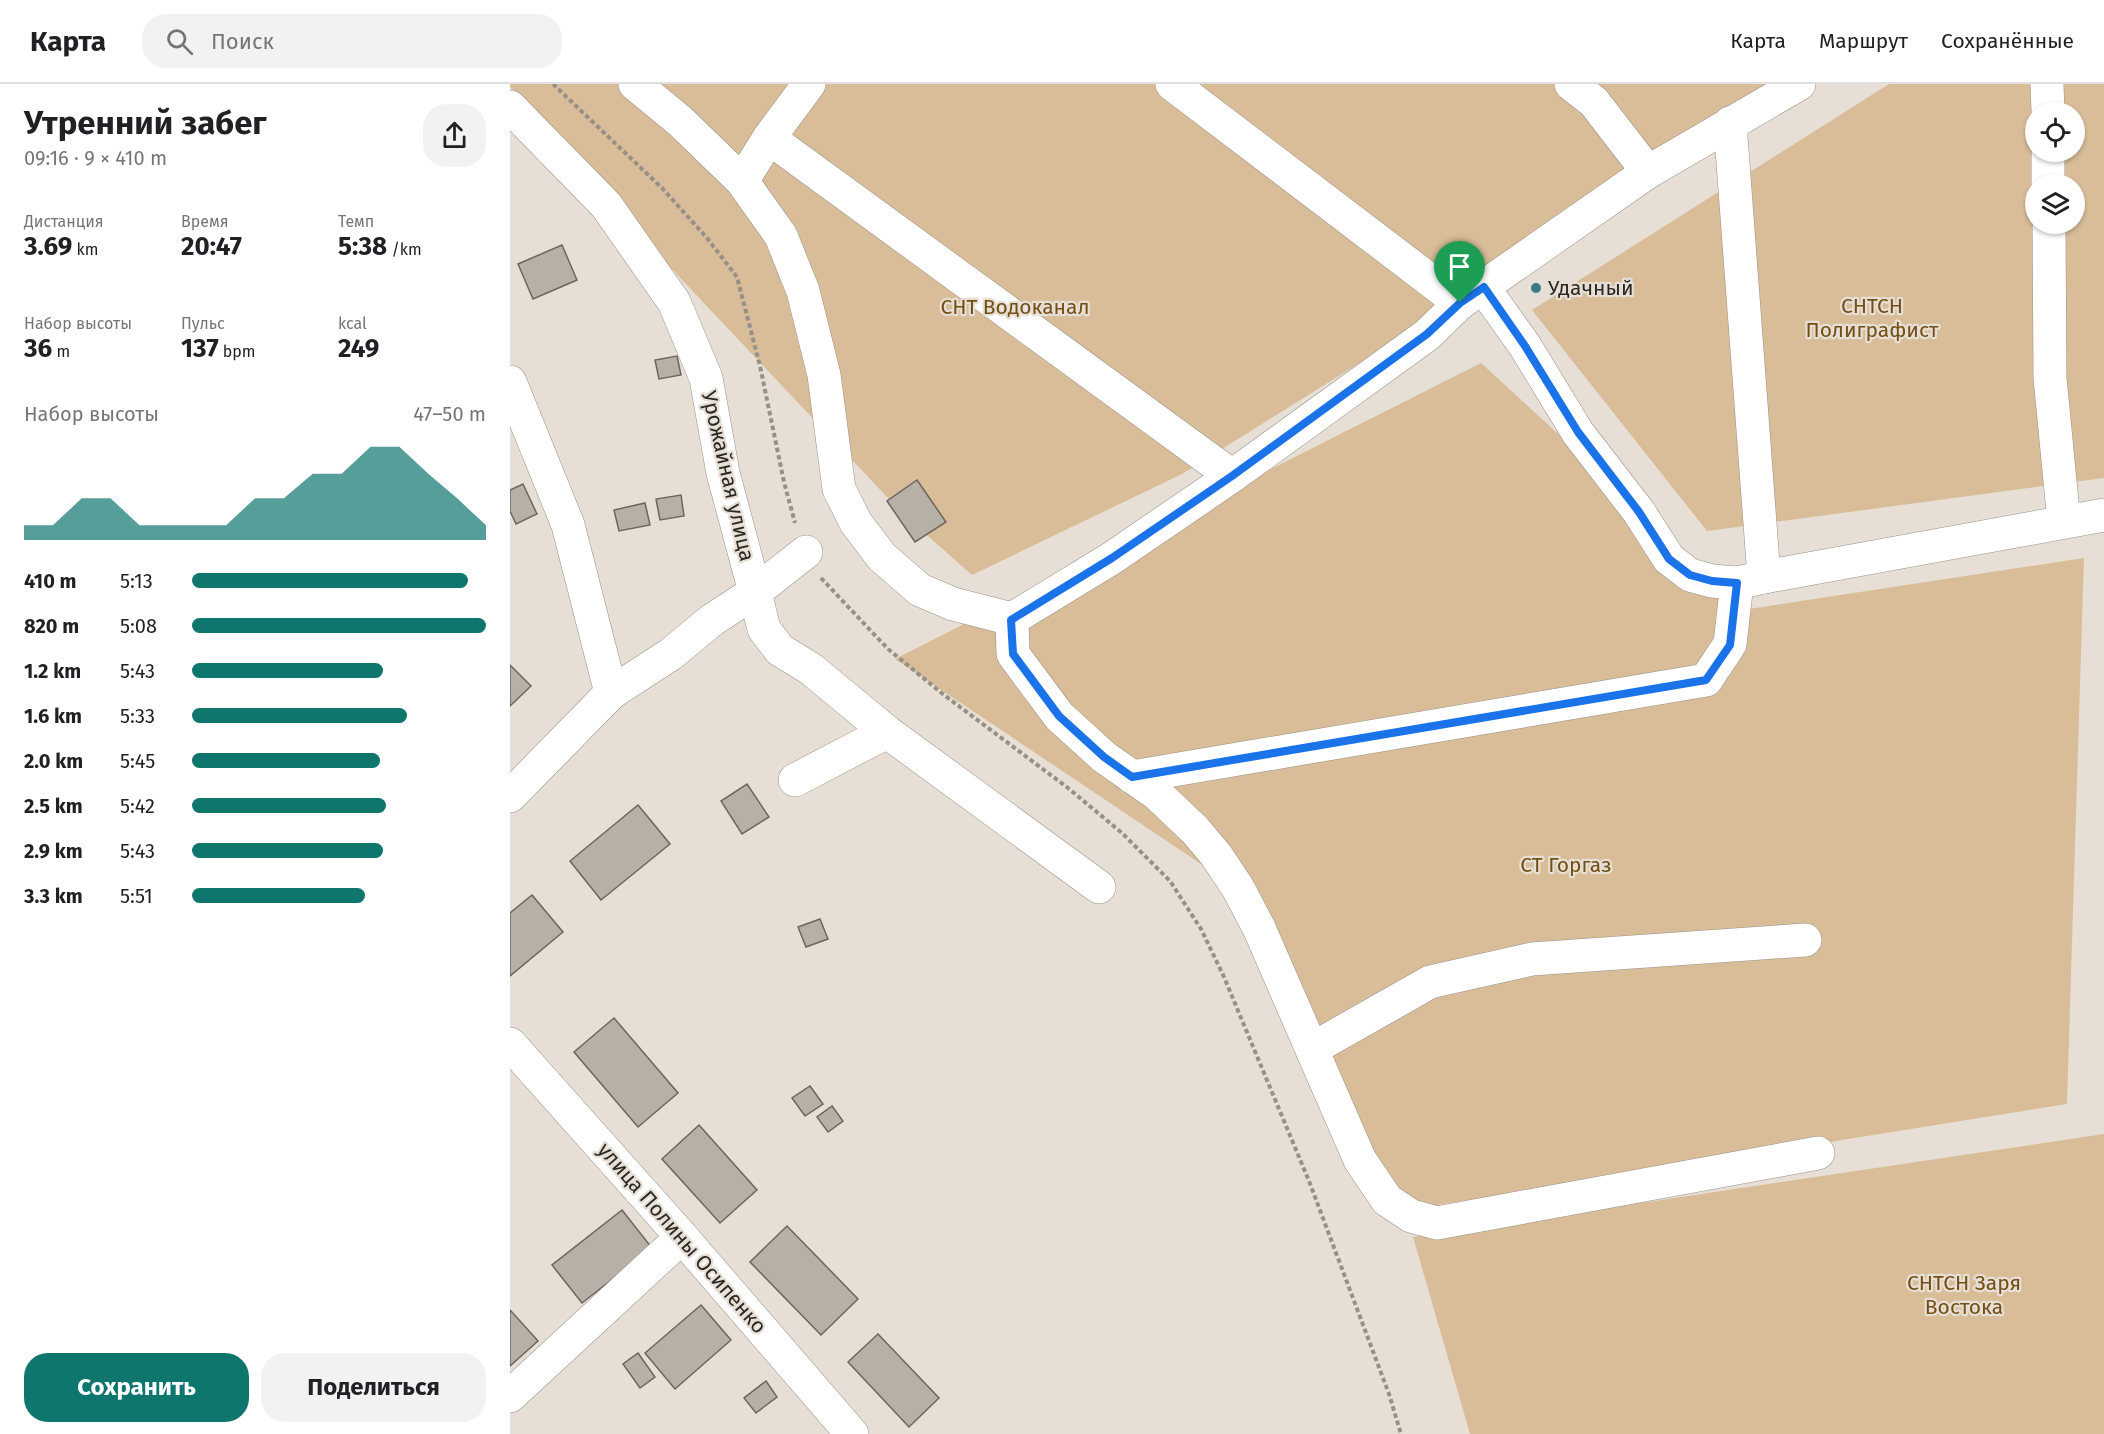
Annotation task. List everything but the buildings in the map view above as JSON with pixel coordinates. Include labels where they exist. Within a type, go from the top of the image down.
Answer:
[{"type":"street","points":[[635,84],[680,121],[742,182],[781,236],[803,291],[824,375],[839,489],[856,523],[882,557],[920,590],[953,604],[1011,620],[1112,558],[1232,476],[1427,334],[1472,295],[1648,172],[1799,84]]},
{"type":"street","points":[[742,182],[769,138],[809,84]]},
{"type":"street","points":[[1172,84],[1472,295],[1525,346],[1578,432],[1639,512],[1669,559],[1690,575],[1712,581],[1751,580],[2104,515]]},
{"type":"street","points":[[1571,84],[1593,102],[1648,172]]},
{"type":"street","points":[[2047,84],[2048,102]]},
{"type":"street","name":"Урожайная улица","points":[[510,107],[606,205],[674,302],[706,378],[723,472],[764,629],[780,650],[811,669],[887,732],[1099,887]]},
{"type":"street","points":[[1132,777],[1706,680],[1730,645],[1751,580],[1730,123]]},
{"type":"street","points":[[769,138],[1232,476]]},
{"type":"street","points":[[2049,234],[2050,378],[2064,522]]},
{"type":"street","points":[[510,382],[568,525],[611,693]]},
{"type":"street","points":[[510,796],[611,693],[671,654],[712,620],[755,592],[806,552]]},
{"type":"street","points":[[1011,620],[1013,654],[1059,716],[1104,757],[1157,794],[1195,830],[1216,855],[1238,888],[1259,928],[1360,1160],[1387,1200],[1411,1216],[1437,1223],[1818,1153]]},
{"type":"street","points":[[795,780],[887,732]]},
{"type":"street","points":[[1312,1049],[1430,982],[1532,959],[1805,940]]},
{"type":"street","name":"улица Полины Осипенко","points":[[510,1044],[852,1434]]},
{"type":"street","points":[[510,1396],[682,1238]]},
{"type":"path","points":[[553,84],[662,188],[707,238],[737,277],[760,366],[784,482],[806,552],[818,575],[888,649],[1122,832],[1170,881],[1202,929],[1229,987],[1309,1181],[1389,1394],[1401,1434]]},
{"type":"green space","name":"СНТ Водоканал","points":[[510,84],[1805,84],[1182,474],[972,575],[904,515],[619,213],[510,87]]},
{"type":"green space","name":"СНТСН Полиграфист","points":[[1889,84],[2104,84],[2104,478],[1707,531],[1532,310]]},
{"type":"green space","name":"СТ Горгаз","points":[[1481,363],[1749,609],[2084,558],[2067,1104],[1381,1214],[1228,882],[895,659]]},
{"type":"green space","name":"СНТСН Заря Востока","points":[[2104,1134],[2104,1434],[1470,1434],[1413,1237]]},
{"type":"place","name":"Удачный","points":[[1536,288]]},
{"type":"route","points":[[1484,287],[1525,346],[1578,432],[1639,512],[1669,559],[1690,575],[1712,581],[1737,583],[1730,645],[1706,680],[1132,777],[1104,757],[1059,716],[1013,654],[1011,620],[1112,558],[1232,476],[1427,334],[1460,303],[1484,287]]}]
